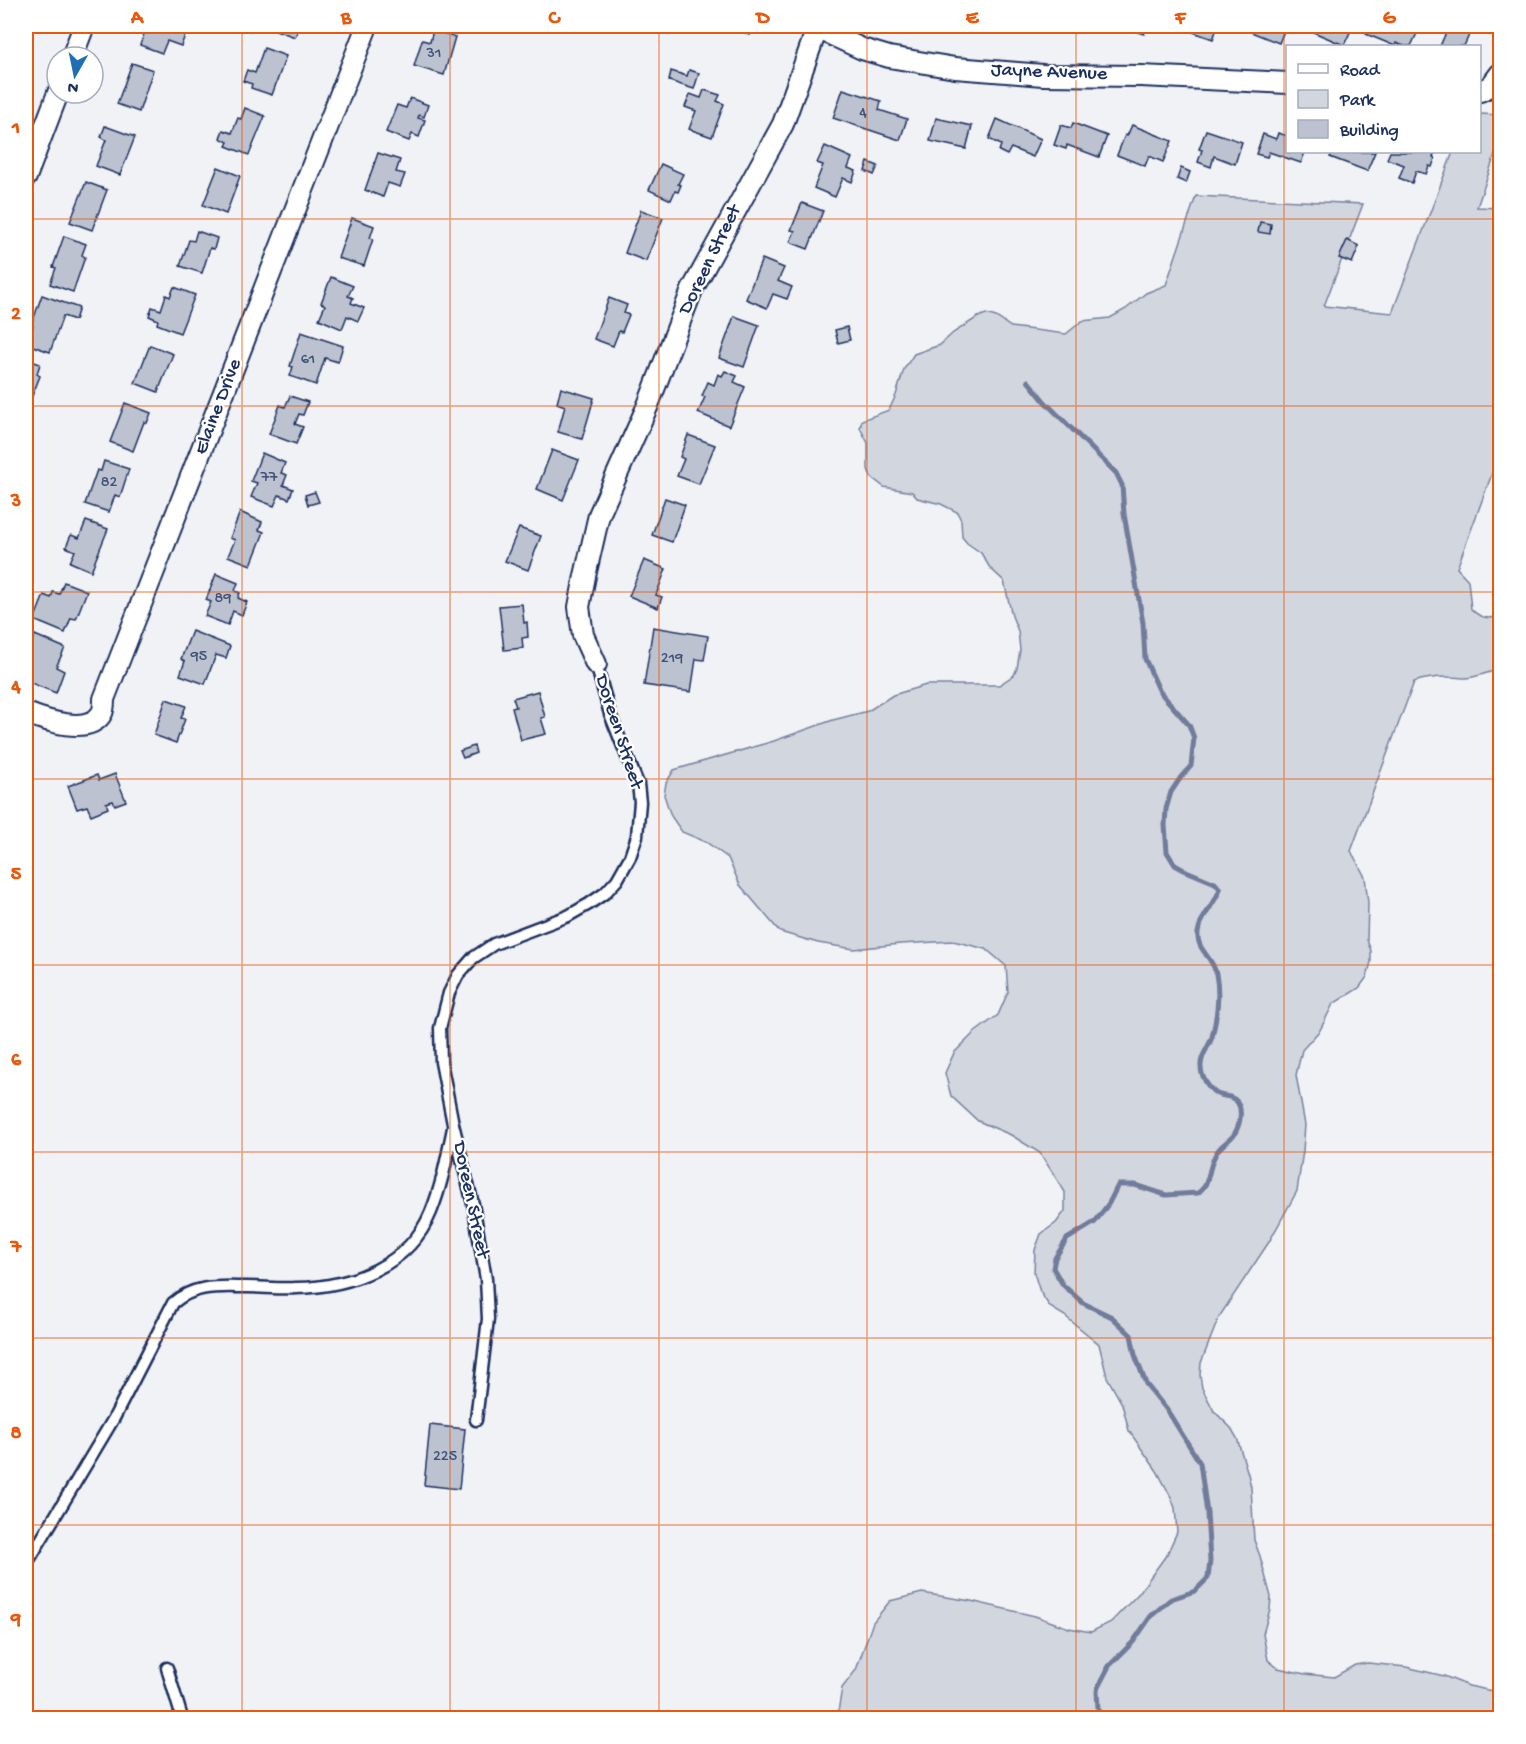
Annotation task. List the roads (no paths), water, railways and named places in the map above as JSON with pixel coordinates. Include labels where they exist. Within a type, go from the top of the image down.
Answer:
[{"type":"street","points":[[77,45],[84,26]]},
{"type":"street","name":"Elaine Drive","points":[[26,713],[70,725],[87,723],[101,714],[104,699],[367,26]]},
{"type":"street","name":"Jayne Avenue","points":[[817,27],[862,49],[889,57],[955,68],[1043,75],[1141,76],[1286,83]]},
{"type":"street","name":"Doreen Street","points":[[596,664],[583,636],[579,607],[599,515],[648,405],[692,290],[783,124],[817,27]]},
{"type":"street","points":[[1481,89],[1491,86],[1500,74]]},
{"type":"street","points":[[26,177],[53,105]]},
{"type":"lane","name":"Doreen Street","points":[[476,1420],[488,1319],[486,1279],[473,1204],[441,1062],[440,1029],[449,993],[458,975],[473,958],[494,944],[568,915],[605,893],[617,880],[630,857],[637,836],[640,802],[638,784],[610,714],[596,664]]},
{"type":"lane","points":[[26,1565],[114,1418],[173,1303],[182,1295],[213,1287],[327,1286],[354,1280],[377,1270],[396,1258],[405,1252],[419,1235],[430,1214],[440,1186],[454,1125]]},
{"type":"lane","points":[[167,1668],[182,1719]]},
{"type":"waterway","points":[[1028,381],[1045,402],[1116,473],[1122,485],[1124,514],[1143,623],[1145,659],[1160,692],[1189,725],[1194,738],[1191,766],[1171,792],[1166,809],[1167,852],[1175,865],[1215,883],[1220,889],[1201,922],[1198,933],[1202,949],[1215,968],[1218,989],[1214,1030],[1202,1059],[1201,1071],[1211,1089],[1217,1094],[1235,1100],[1240,1108],[1239,1123],[1235,1133],[1216,1153],[1205,1184],[1198,1193],[1166,1195],[1135,1185],[1118,1185],[1109,1203],[1095,1222],[1067,1239],[1055,1258],[1053,1268],[1063,1285],[1083,1303],[1112,1317],[1131,1335],[1135,1355],[1146,1384],[1167,1410],[1200,1463],[1207,1513],[1210,1561],[1208,1578],[1195,1591],[1171,1599],[1151,1616],[1133,1642],[1109,1666],[1097,1691],[1098,1708],[1103,1718]]}]
